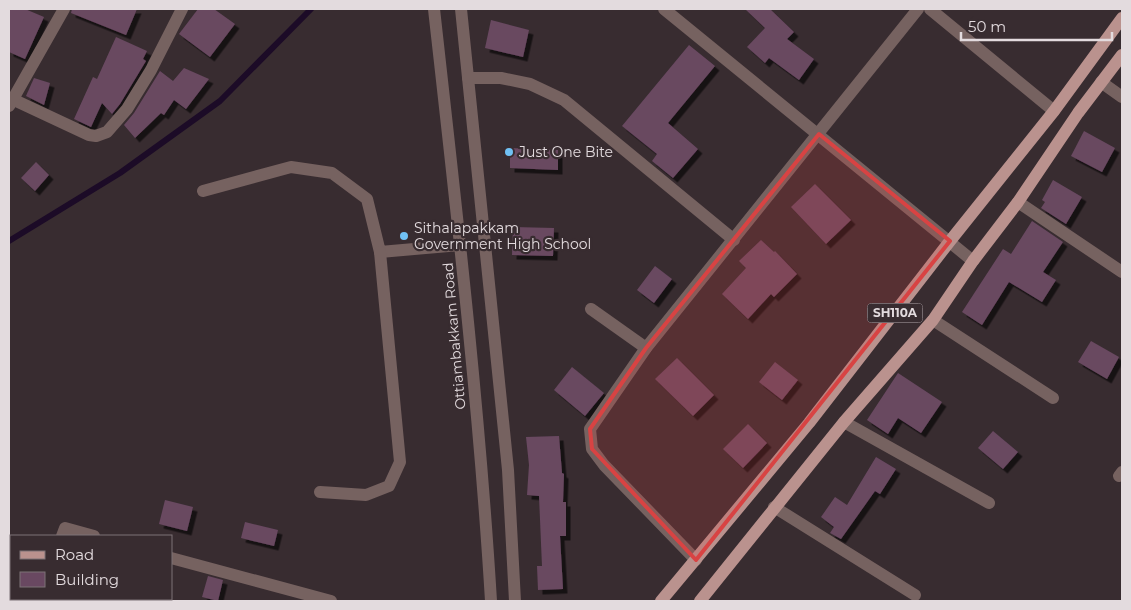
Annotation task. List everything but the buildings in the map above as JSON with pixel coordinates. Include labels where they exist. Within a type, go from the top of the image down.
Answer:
[{"type":"main road","name":"SH110A","points":[[661,601],[809,423],[950,241],[1054,111],[1122,18]]},
{"type":"main road","name":"SH110A","points":[[705,600],[774,507],[844,422],[933,320],[973,261],[1018,202],[1078,113],[1122,55]]},
{"type":"street","points":[[64,9],[11,102],[89,135],[96,136],[107,132],[127,110],[151,70],[182,9]]},
{"type":"street","name":"Ottiambakkam Road","points":[[434,9],[460,245],[487,540],[490,601]]},
{"type":"street","points":[[461,9],[490,277],[508,470],[515,601]]},
{"type":"street","points":[[664,9],[973,261]]},
{"type":"street","points":[[696,560],[604,465],[592,449],[590,429],[646,348],[918,9]]},
{"type":"street","points":[[930,9],[1054,111]]},
{"type":"street","points":[[9,78],[21,83]]},
{"type":"street","points":[[468,78],[501,78],[530,84],[564,100],[734,240]]},
{"type":"street","points":[[1102,82],[1122,97]]},
{"type":"street","points":[[203,191],[291,166],[332,173],[367,198],[380,252],[400,462],[389,486],[366,495],[320,492]]},
{"type":"street","points":[[1018,202],[1122,272]]},
{"type":"street","points":[[380,252],[460,245]]},
{"type":"street","points":[[591,309],[646,348]]},
{"type":"street","points":[[933,320],[1054,398]]},
{"type":"street","points":[[844,422],[989,503]]},
{"type":"street","points":[[774,507],[915,595]]},
{"type":"street","points":[[62,535],[64,528],[90,535]]},
{"type":"street","points":[[172,558],[331,601]]},
{"type":"highlighted area","points":[[819,134],[950,241],[696,560],[592,449],[590,429],[646,348]]},
{"type":"waterway","points":[[9,241],[120,173],[220,101],[311,9]]},
{"type":"place","name":"Just One Bite","points":[[509,152]]},
{"type":"place","name":"Sithalapakkam Government High School","points":[[404,236]]}]
